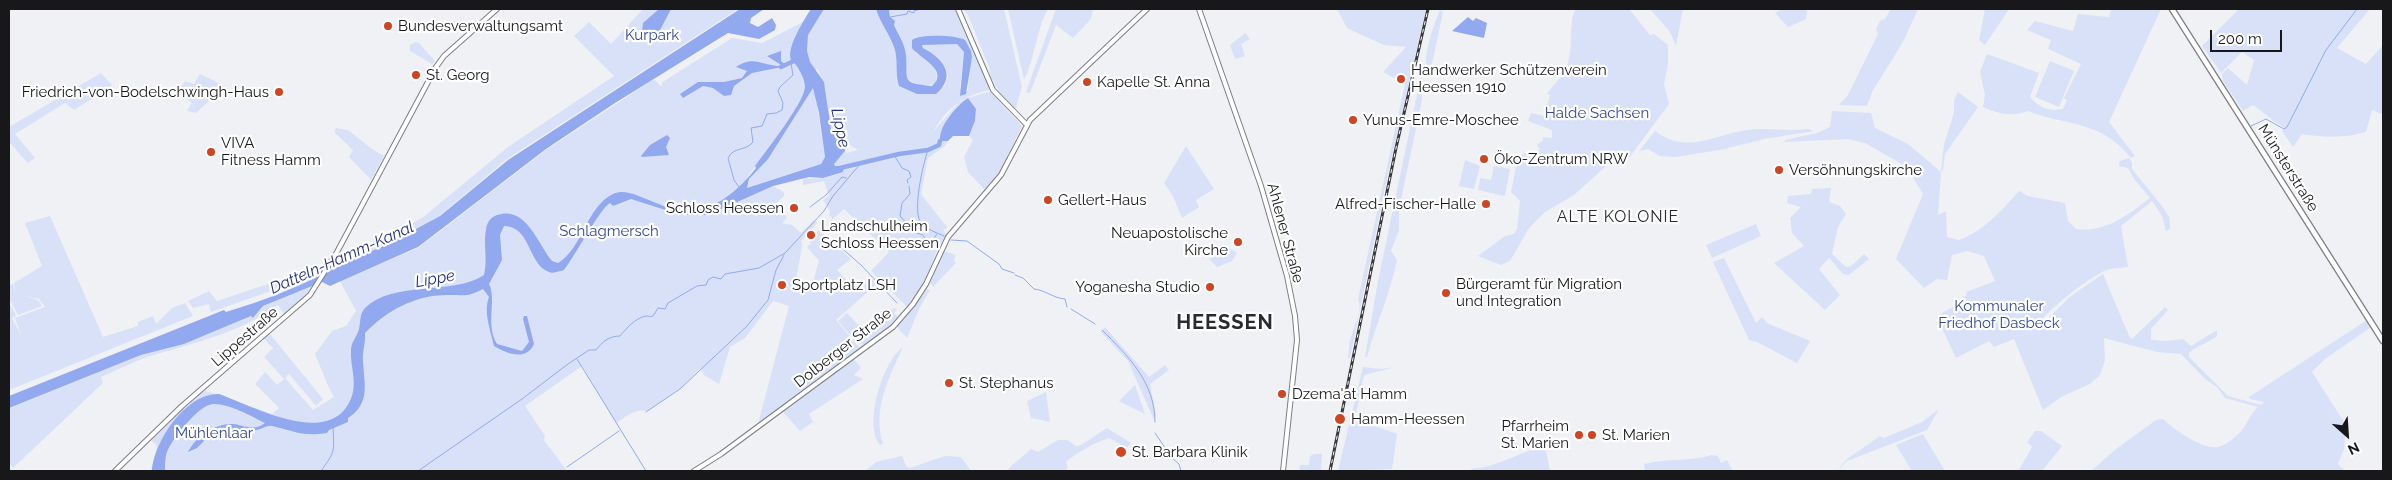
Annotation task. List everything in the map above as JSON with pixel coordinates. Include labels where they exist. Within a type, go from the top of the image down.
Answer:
[{"type":"main road","name":"Lippestraße","points":[[115,471],[182,406],[267,330],[298,308],[316,286],[325,271],[437,65],[444,56],[497,9]]},
{"type":"main road","points":[[958,9],[993,92],[1027,125]]},
{"type":"main road","name":"Dolberger Straße","points":[[694,471],[721,454],[893,327],[922,290],[948,237],[1001,175],[1027,125],[1147,9]]},
{"type":"main road","name":"Ahlener Straße","points":[[1199,9],[1261,186],[1287,276],[1295,316],[1297,340],[1283,471]]},
{"type":"main road","name":"Münsterstraße","points":[[2172,9],[2383,342]]},
{"type":"green space","name":"Kurpark","points":[[643,9],[738,9],[507,159],[439,216],[384,246],[340,263],[340,266],[327,273],[336,259],[381,240],[422,218],[508,147],[614,76],[574,36],[589,22],[611,44]]},
{"type":"green space","points":[[811,9],[876,9],[895,50],[899,86],[944,87],[948,76],[945,67],[922,46],[924,44],[957,44],[964,52],[960,88],[966,92],[968,90],[971,51],[955,37],[928,36],[915,53],[928,61],[935,69],[937,79],[935,84],[922,86],[907,80],[905,49],[889,9],[957,9],[990,90],[964,99],[991,92],[1022,126],[999,174],[985,190],[968,172],[964,157],[973,140],[969,136],[975,121],[976,109],[968,98],[954,110],[947,120],[939,137],[940,141],[948,141],[945,146],[928,158],[921,194],[947,227],[943,231],[947,234],[938,248],[923,285],[907,307],[871,271],[889,252],[844,209],[833,219],[829,215],[830,211],[823,200],[829,196],[824,181],[803,185],[803,179],[807,177],[808,179],[823,178],[837,174],[834,163],[845,151],[847,153],[858,150],[843,141],[831,129],[825,86],[817,68],[794,112],[747,178],[737,201],[773,186],[784,192],[784,196],[774,205],[777,204],[787,218],[782,223],[792,225],[801,233],[814,220],[817,223],[801,241],[802,246],[795,287],[811,289],[819,261],[807,247],[811,243],[809,241],[819,230],[851,259],[837,270],[857,291],[864,286],[869,276],[877,284],[836,320],[859,347],[863,345],[860,343],[869,336],[867,333],[894,308],[897,309],[894,313],[897,316],[905,310],[892,325],[871,342],[758,424],[789,306],[773,301],[745,338],[730,347],[719,384],[704,375],[700,369],[680,389],[647,411],[635,412],[616,423],[582,366],[525,406],[545,436],[544,440],[567,471],[151,471],[157,446],[151,440],[203,390],[272,414],[279,408],[255,384],[265,372],[277,385],[284,379],[264,357],[273,348],[263,338],[269,333],[323,399],[316,406],[289,374],[285,378],[313,410],[334,397],[315,354],[332,331],[346,326],[356,311],[340,281],[418,248],[546,150],[654,79],[661,86],[663,85],[661,83],[732,38],[762,43],[803,22]],"holes":[[[959,102],[933,132],[950,109]]]},
{"type":"green space","points":[[963,9],[1004,9],[1022,87],[1015,110],[1000,93],[991,78],[989,67],[968,15]]},
{"type":"green space","points":[[1008,9],[1048,9],[1041,25],[1024,80]]},
{"type":"green space","points":[[1056,9],[1093,9],[1091,19],[1073,38],[1056,25],[1030,93],[1026,92]]},
{"type":"green space","points":[[1337,9],[1426,9],[1388,174],[1350,358],[1348,358],[1350,340],[1360,308],[1358,299],[1405,84],[1383,72],[1406,47],[1384,45],[1347,28]]},
{"type":"green space","name":"Halde Sachsen","points":[[1575,9],[1629,9],[1650,35],[1654,34],[1668,45],[1668,64],[1664,84],[1669,104],[1626,162],[1619,156],[1616,157],[1574,195],[1545,212],[1529,228],[1510,261],[1501,265],[1478,256],[1505,236],[1514,234],[1517,229],[1520,201],[1511,192],[1518,157],[1525,153],[1531,155],[1540,149],[1537,145],[1543,140],[1543,137],[1552,138],[1552,130],[1528,121],[1531,113],[1544,116],[1550,95],[1547,94],[1566,70],[1570,54]]},
{"type":"green space","points":[[1650,9],[1683,9],[1676,46],[1670,32]]},
{"type":"green space","points":[[1783,9],[1805,9],[1807,11],[1806,19],[1788,27],[1775,13]]},
{"type":"green space","points":[[1891,9],[1918,9],[1903,42],[1872,92],[1867,106],[1839,105],[1848,95],[1878,34],[1876,29],[1880,21],[1885,19]]},
{"type":"green space","points":[[1985,9],[2009,9],[1985,45],[1979,40]]},
{"type":"green space","points":[[2111,9],[2161,9],[2109,122],[2135,156],[2131,158],[2111,139],[2092,129],[2028,111],[2005,114],[1983,107],[1985,95],[1980,72],[1987,54],[2039,73],[2030,97],[2045,108],[2053,110],[2063,109],[2067,100],[2064,98],[2081,64],[2048,49],[2051,40],[2027,30],[2035,21],[2073,31],[2078,14],[2109,17]]},
{"type":"green space","points":[[2239,9],[2370,9],[2337,48],[2366,64],[2383,45],[2383,111],[2381,114],[2372,110],[2366,132],[2334,137],[2302,134],[2293,147],[2282,131],[2285,128],[2253,105],[2243,111],[2223,81],[2222,74],[2228,68],[2247,85],[2254,60],[2242,52],[2221,73],[2202,46]]},
{"type":"green space","points":[[1440,10],[1443,12],[1429,78],[1426,63],[1427,54],[1431,35]]},
{"type":"green space","points":[[1245,33],[1250,39],[1241,44],[1245,56],[1235,59],[1230,45]]},
{"type":"green space","points":[[415,42],[419,43],[435,61],[432,64],[410,51],[410,45]]},
{"type":"green space","points":[[2050,61],[2074,71],[2059,107],[2035,97]]},
{"type":"green space","points":[[1422,71],[1422,100],[1399,209],[1399,230],[1391,251],[1397,260],[1391,285],[1367,357],[1365,357],[1378,281]]},
{"type":"green space","points":[[101,73],[112,85],[109,88],[74,110],[65,103],[15,134],[35,158],[28,163],[9,142],[9,127]]},
{"type":"green space","points":[[200,74],[225,86],[196,113],[187,111],[192,102],[177,94],[185,81],[194,84]]},
{"type":"green space","points":[[814,86],[825,157],[821,164],[747,188],[749,179],[788,127]]},
{"type":"green space","points":[[1958,92],[1978,107],[1945,154],[1943,170],[1941,172],[1944,144],[1954,113],[1954,100]]},
{"type":"green space","name":"Kommunaler Friedhof Dasbeck","points":[[1832,111],[1871,113],[1875,128],[1908,144],[1941,172],[1938,215],[1946,211],[1947,237],[1959,240],[1984,226],[2019,191],[2028,196],[2065,203],[2068,221],[2076,229],[2087,230],[2097,228],[2116,221],[2150,198],[2134,179],[2128,168],[2119,166],[2120,161],[2129,158],[2132,163],[2132,169],[2169,217],[2170,229],[2166,231],[2162,216],[2152,201],[2121,226],[2128,267],[2107,270],[2088,281],[2056,306],[2040,322],[2037,329],[2071,296],[2103,274],[2132,339],[2165,307],[2168,310],[2151,329],[2151,340],[2183,339],[2191,346],[2217,330],[2217,336],[2192,350],[2189,353],[2189,357],[2228,396],[2261,405],[2264,402],[2250,399],[2249,397],[2367,320],[2371,327],[2325,359],[2312,372],[2346,425],[2344,449],[2338,464],[2345,471],[2091,471],[2116,449],[2156,420],[2163,419],[2190,439],[2215,447],[2229,442],[2236,436],[2258,407],[2225,398],[2217,387],[2205,379],[2181,354],[2157,352],[2104,338],[2105,360],[2100,375],[2090,384],[2061,397],[2043,410],[2014,339],[1994,347],[1989,341],[1956,358],[1936,316],[1957,305],[1956,302],[1967,295],[1966,292],[1995,281],[1984,256],[1967,251],[1952,255],[1947,280],[1937,279],[1924,288],[1896,259],[1923,194],[1911,174],[1900,163],[1865,143],[1848,139],[1784,142],[1785,140],[1817,133],[1830,127]]},
{"type":"green space","points":[[336,128],[348,130],[384,156],[371,180],[349,157],[353,150],[334,132]]},
{"type":"green space","points":[[1808,129],[1814,131],[1675,157],[1660,156],[1648,149],[1639,151],[1655,131],[1678,142],[1689,143],[1747,130]]},
{"type":"green space","points":[[1186,146],[1214,189],[1196,200],[1199,207],[1182,218],[1173,196],[1164,183]]},
{"type":"green space","points":[[1465,160],[1480,166],[1474,189],[1459,186]]},
{"type":"green space","points":[[1494,166],[1510,169],[1505,196],[1478,190],[1480,178],[1491,180]]},
{"type":"green space","points":[[1831,188],[1829,202],[1840,206],[1846,214],[1838,227],[1832,254],[1846,267],[1851,266],[1864,254],[1869,259],[1849,275],[1843,274],[1829,258],[1819,269],[1840,295],[1825,310],[1774,263],[1804,246],[1792,233],[1790,218],[1801,207],[1787,203],[1788,196],[1811,194],[1812,189]]},
{"type":"green space","points":[[50,216],[103,337],[138,326],[138,322],[153,316],[156,324],[172,308],[185,303],[193,316],[9,390],[9,303],[16,315],[12,318],[21,335],[15,318],[45,307],[39,299],[24,296],[38,300],[42,306],[18,315],[9,298],[9,285],[13,284],[16,295],[14,283],[42,266],[25,223]]},
{"type":"green space","points":[[1756,224],[1761,236],[1712,258],[1706,245]]},
{"type":"green space","points":[[1229,248],[1237,253],[1232,261],[1217,267],[1209,259]]},
{"type":"green space","points":[[944,251],[956,255],[954,260],[956,263],[933,287],[930,283]]},
{"type":"green space","points":[[1724,258],[1756,323],[1762,317],[1767,323],[1810,341],[1797,363],[1757,342],[1749,340],[1713,262]]},
{"type":"green space","points":[[325,266],[322,275],[284,293],[282,287],[211,312],[209,304],[193,308],[188,301],[209,291],[217,301]]},
{"type":"green space","points":[[317,284],[285,316],[278,305],[265,314],[235,329],[147,357],[101,377],[103,383],[13,468],[9,463],[9,408],[141,355],[184,344],[251,316],[254,318],[263,306]]},
{"type":"green space","points":[[927,289],[930,290],[920,307],[907,338],[897,327]]},
{"type":"green space","points":[[847,313],[865,332],[855,341],[838,321]]},
{"type":"green space","points":[[1105,327],[1149,377],[1165,365],[1169,370],[1150,384],[1156,415],[1154,420],[1128,361],[1101,332]]},
{"type":"green space","points":[[903,347],[892,370],[881,406],[880,431],[883,444],[880,445],[875,435],[874,423],[878,393],[889,365]]},
{"type":"green space","points":[[854,359],[861,368],[854,375],[863,379],[809,414],[813,422],[800,431],[783,412]]},
{"type":"green space","points":[[1363,367],[1381,369],[1395,367],[1364,375],[1355,419],[1397,434],[1392,469],[1338,471]]},
{"type":"green space","points":[[1135,385],[1145,414],[1119,401]]},
{"type":"green space","points":[[1046,392],[1050,422],[1031,418],[1027,401]]},
{"type":"green space","points":[[1939,409],[1927,430],[1847,461],[1837,471],[1847,459],[1880,436],[1884,438],[1922,422]]},
{"type":"green space","points":[[1107,428],[1131,443],[1124,450],[1121,449],[1120,444],[1109,438],[1097,443],[1081,451],[1066,462],[1068,467],[1066,471],[1010,471],[1008,469],[1031,449],[1038,452],[1058,440],[1067,440],[1076,446],[1081,445]]},
{"type":"green space","points":[[2035,431],[2041,431],[2062,446],[2042,471],[2019,470],[2032,447],[2027,442]]},
{"type":"green space","points":[[1923,434],[1945,471],[1912,471],[1896,445]]},
{"type":"green space","points":[[1545,446],[1550,471],[1472,471],[1471,469],[1481,468]]},
{"type":"green space","points":[[1322,454],[1321,471],[1299,471],[1300,465],[1309,465],[1310,456]]},
{"type":"green space","points":[[1712,455],[1718,456],[1721,463],[1727,460],[1733,471],[1645,471],[1644,464],[1695,459]]},
{"type":"green space","points":[[902,456],[906,466],[910,468],[945,456],[961,457],[971,471],[865,471],[876,462]]},
{"type":"water","points":[[659,9],[671,9],[657,36],[652,38],[646,36],[642,31],[643,23]]},
{"type":"water","points":[[740,9],[764,9],[751,18],[750,23],[758,27],[772,18],[776,25],[775,30],[759,39],[728,33],[615,103],[546,149],[418,247],[330,286],[322,282],[263,306],[253,318],[251,316],[184,344],[141,355],[9,408],[9,396],[224,310],[226,312],[298,286],[340,266],[340,263],[384,246],[440,216],[508,160]]},
{"type":"water","points":[[811,9],[824,9],[808,35],[807,51],[810,62],[824,82],[831,129],[843,141],[845,151],[834,164],[835,166],[844,166],[843,172],[823,178],[809,177],[773,186],[708,215],[681,215],[631,199],[613,206],[610,203],[600,214],[564,270],[554,273],[542,268],[519,232],[504,226],[500,235],[502,260],[489,284],[492,297],[492,329],[497,344],[522,351],[529,342],[523,319],[524,316],[527,316],[534,344],[526,353],[510,353],[494,346],[487,315],[489,297],[483,289],[467,295],[426,297],[403,305],[383,317],[365,333],[363,358],[365,385],[363,399],[360,406],[348,418],[348,422],[329,430],[327,433],[318,434],[298,433],[270,426],[257,430],[228,431],[213,439],[206,439],[197,448],[188,452],[201,436],[213,428],[227,424],[257,427],[265,423],[227,406],[208,405],[194,415],[174,439],[166,454],[165,471],[152,471],[154,459],[165,433],[184,410],[195,401],[207,396],[219,394],[271,414],[311,423],[328,421],[342,412],[352,396],[354,379],[351,347],[358,332],[361,316],[365,308],[377,299],[391,294],[456,285],[484,275],[486,229],[491,218],[497,215],[507,213],[523,221],[530,228],[552,261],[558,263],[573,248],[597,208],[613,194],[630,193],[669,208],[694,211],[715,204],[733,192],[756,168],[755,166],[791,115],[803,94],[804,80],[799,69],[791,60],[790,55],[793,41]],"holes":[[[813,88],[819,113],[825,157],[821,164],[747,188],[749,179],[768,159]]]},
{"type":"water","points":[[876,9],[889,9],[890,17],[895,21],[894,25],[903,43],[908,79],[915,84],[932,86],[937,80],[937,75],[931,65],[912,48],[912,40],[938,36],[965,40],[972,57],[966,94],[960,96],[964,52],[957,44],[922,45],[923,48],[941,62],[947,74],[943,87],[936,94],[917,94],[899,86],[895,50]]},
{"type":"water","points":[[1468,17],[1473,21],[1476,18],[1487,23],[1484,38],[1452,31]]},
{"type":"water","points":[[781,51],[781,61],[787,66],[752,73],[734,86],[731,95],[724,96],[713,88],[703,86],[683,98],[680,94],[698,82],[724,82],[742,78],[747,71],[736,67],[747,62],[781,65],[767,56]]},
{"type":"water","points":[[968,98],[976,109],[975,121],[969,136],[953,136],[948,141],[940,141],[940,135],[945,123]]},
{"type":"water","points":[[667,135],[670,138],[666,147],[669,155],[641,156],[650,145]]},
{"type":"waterway","points":[[890,17],[907,14],[908,11],[914,13],[914,11],[920,9]]},
{"type":"waterway","points":[[2251,126],[2266,119],[2284,129],[2287,127],[2326,50],[2357,9]]},
{"type":"waterway","name":"Lippe","points":[[781,67],[798,59]]},
{"type":"waterway","points":[[739,187],[734,180],[728,158],[736,150],[747,147],[753,142],[751,128],[762,126],[767,114],[782,110],[783,103],[778,91],[793,75],[791,63]]},
{"type":"waterway","points":[[840,168],[899,154],[928,150],[939,145],[940,141]]},
{"type":"waterway","points":[[928,150],[919,187],[919,217],[921,223],[926,227],[944,236]]},
{"type":"waterway","points":[[894,155],[902,168],[909,171],[911,177],[907,180],[908,183]]},
{"type":"waterway","points":[[418,471],[522,399],[568,364],[589,350],[596,350],[609,338],[620,336],[638,319],[653,316],[658,308],[665,309],[668,303],[697,286],[706,285],[708,280],[713,277],[721,279],[725,274],[759,268],[785,253],[824,211],[833,196],[861,163]]},
{"type":"waterway","points":[[810,207],[826,195],[842,177],[846,178]]},
{"type":"waterway","points":[[909,186],[910,194],[902,203],[900,216],[914,232],[923,235],[926,241],[933,240],[937,234]]},
{"type":"waterway","points":[[828,236],[861,265],[897,303]]},
{"type":"waterway","points":[[951,240],[967,241],[999,264],[1002,269],[1014,273]]},
{"type":"waterway","points":[[646,412],[680,389],[747,326],[768,300],[776,270],[784,255]]},
{"type":"waterway","points":[[1015,275],[1023,278],[1034,289],[1065,299],[1067,307]]},
{"type":"waterway","points":[[1071,309],[1095,324]]},
{"type":"waterway","points":[[1102,330],[1130,360],[1145,382],[1154,408],[1155,422]]},
{"type":"waterway","points":[[577,359],[646,471]]},
{"type":"waterway","points":[[321,471],[333,451],[333,427]]},
{"type":"waterway","points":[[567,467],[619,431]]},
{"type":"waterway","points":[[1155,433],[1172,458],[1179,464],[1181,471]]},
{"type":"railway","points":[[1330,471],[1396,148],[1428,9]]},
{"type":"place","name":"Bundesverwaltungsamt","points":[[388,26]]},
{"type":"place","name":"St. Georg","points":[[416,75]]},
{"type":"place","name":"Handwerker Schützenverein Heessen 1910","points":[[1401,79]]},
{"type":"place","name":"Kapelle St. Anna","points":[[1087,82]]},
{"type":"place","name":"Friedrich-von-Bodelschwingh-Haus","points":[[279,92]]},
{"type":"place","name":"Yunus-Emre-Moschee","points":[[1353,120]]},
{"type":"place","name":"VIVA Fitness Hamm","points":[[211,152]]},
{"type":"place","name":"Öko-Zentrum NRW","points":[[1484,159]]},
{"type":"place","name":"Versöhnungskirche","points":[[1779,170]]},
{"type":"place","name":"Gellert-Haus","points":[[1048,200]]},
{"type":"place","name":"Alfred-Fischer-Halle","points":[[1486,204]]},
{"type":"place","name":"Schloss Heessen","points":[[794,208]]},
{"type":"place","name":"Landschulheim Schloss Heessen","points":[[811,235]]},
{"type":"place","name":"Neuapostolische Kirche","points":[[1238,242]]},
{"type":"place","name":"Sportplatz LSH","points":[[782,285]]},
{"type":"place","name":"Yoganesha Studio","points":[[1210,287]]},
{"type":"place","name":"Bürgeramt für Migration und Integration","points":[[1446,293]]},
{"type":"place","name":"St. Stephanus","points":[[949,383]]},
{"type":"place","name":"Dzema'at Hamm","points":[[1282,394]]},
{"type":"place","name":"Hamm-Heessen","points":[[1340,419]]},
{"type":"place","name":"Pfarrheim St. Marien","points":[[1579,435]]},
{"type":"place","name":"St. Marien","points":[[1592,435]]},
{"type":"place","name":"St. Barbara Klinik","points":[[1121,452]]},
{"type":"district","name":"ALTE KOLONIE","points":[[1618,217]]},
{"type":"district","name":"HEESSEN","points":[[1225,323]]},
{"type":"park label","name":"Schlagmersch","points":[[609,231]]},
{"type":"park label","name":"Mühlenlaar","points":[[214,433]]},
{"type":"water label","name":"Datteln-Hamm-Kanal","points":[[342,258]]}]
